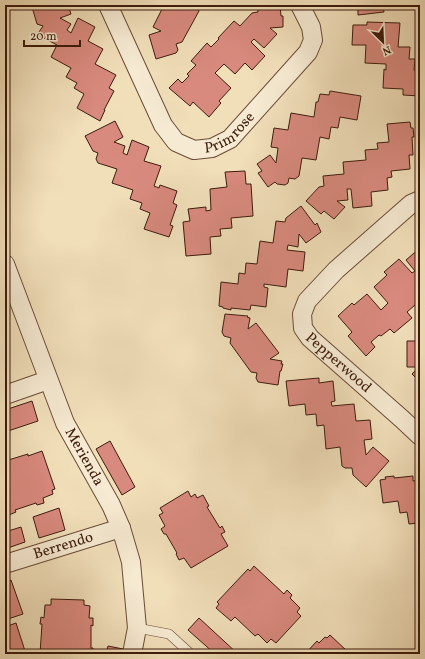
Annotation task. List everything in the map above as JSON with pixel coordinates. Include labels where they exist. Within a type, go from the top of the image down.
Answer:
[{"type":"street","name":"Primrose","points":[[108,5],[163,125],[176,142],[194,150],[212,148],[230,139],[308,52],[313,40],[311,26],[300,5]]},
{"type":"street","name":"Pepperwood","points":[[420,200],[411,204],[336,270],[307,301],[302,314],[303,328],[310,338],[402,418],[420,436]]},
{"type":"street","name":"Merienda","points":[[5,264],[48,380],[66,423],[111,505],[121,528],[131,562],[137,628],[132,654]]},
{"type":"street","points":[[5,395],[48,380]]},
{"type":"street","name":"Berrendo","points":[[5,564],[121,528]]},
{"type":"lane","points":[[137,628],[169,634],[191,654]]},
{"type":"building","points":[[37,5],[68,5],[71,14],[60,18],[71,24],[67,30],[71,33],[78,18],[95,27],[88,41],[103,49],[95,64],[116,75],[109,88],[114,91],[100,121],[77,108],[84,94],[74,88],[77,83],[66,77],[71,68],[51,57],[57,45],[40,36],[39,32],[43,26],[37,24],[32,7]]},
{"type":"building","points":[[164,5],[198,5],[199,11],[182,42],[176,44],[178,50],[176,53],[156,59],[149,35],[161,31],[153,27]]},
{"type":"building","points":[[258,5],[280,5],[281,16],[283,16],[283,27],[270,28],[277,34],[264,48],[254,39],[251,42],[265,56],[252,70],[245,63],[235,74],[224,64],[215,73],[231,88],[219,101],[221,103],[209,117],[193,102],[190,106],[169,88],[178,79],[182,83],[189,76],[187,74],[196,65],[191,61],[207,43],[211,47],[234,21],[240,26],[252,13],[258,12]]},
{"type":"building","points":[[358,5],[383,5],[384,12],[358,15]]},
{"type":"building","points":[[367,22],[400,23],[398,47],[410,47],[409,59],[415,59],[414,70],[420,71],[420,96],[403,95],[403,89],[383,88],[384,69],[386,70],[386,64],[365,63],[366,45],[352,45],[353,25],[367,25]]},
{"type":"building","points":[[330,91],[361,96],[357,120],[340,117],[338,128],[331,127],[329,139],[320,137],[316,160],[302,158],[299,176],[295,179],[289,178],[288,183],[285,185],[277,184],[275,182],[268,187],[258,173],[262,171],[257,164],[270,155],[276,163],[278,148],[271,147],[274,128],[288,130],[291,113],[314,117],[316,102],[318,102],[320,94],[329,95]]},
{"type":"building","points":[[115,121],[123,137],[114,142],[125,146],[123,153],[127,155],[132,140],[149,147],[144,161],[161,166],[154,186],[159,188],[160,185],[177,191],[173,203],[177,205],[170,225],[173,226],[169,237],[144,229],[150,213],[140,209],[142,203],[130,199],[133,190],[112,183],[117,169],[98,163],[96,159],[98,153],[93,151],[85,136]]},
{"type":"building","points":[[410,122],[411,128],[413,128],[414,137],[412,137],[413,155],[409,155],[410,169],[391,171],[392,177],[387,178],[388,190],[371,192],[372,206],[353,208],[351,189],[347,189],[348,200],[337,201],[345,207],[334,219],[324,211],[321,214],[306,201],[319,187],[324,186],[323,176],[344,174],[343,162],[366,160],[365,150],[378,149],[377,143],[389,142],[387,124]]},
{"type":"building","points":[[245,171],[246,184],[251,184],[253,216],[231,218],[232,228],[220,229],[221,236],[210,237],[211,254],[186,256],[183,222],[190,221],[188,209],[206,207],[206,211],[211,210],[210,189],[227,187],[225,172]]},
{"type":"building","points":[[301,206],[315,225],[317,223],[321,232],[306,243],[299,234],[298,247],[288,245],[287,250],[305,252],[303,271],[288,269],[286,287],[264,284],[264,287],[268,288],[266,307],[251,305],[250,310],[231,308],[231,310],[219,306],[221,282],[238,284],[239,273],[245,274],[246,263],[257,264],[260,241],[273,243],[276,221],[285,222],[286,218]]},
{"type":"building","points":[[420,248],[420,303],[416,307],[415,305],[407,312],[412,318],[394,333],[390,329],[381,336],[379,335],[371,342],[375,347],[366,356],[348,336],[352,332],[338,316],[352,303],[354,305],[367,294],[381,310],[388,303],[374,287],[387,275],[384,272],[399,259],[412,273],[415,271],[406,260]]},
{"type":"building","points":[[225,314],[248,316],[247,317],[250,318],[248,329],[256,323],[279,353],[270,359],[282,361],[281,364],[283,364],[280,371],[278,385],[258,382],[256,378],[257,373],[251,372],[230,343],[231,338],[224,336],[222,332]]},
{"type":"building","points":[[407,341],[420,341],[420,382],[412,374],[419,367],[407,367]]},
{"type":"building","points":[[319,378],[319,383],[333,381],[335,401],[331,402],[332,406],[354,404],[356,421],[370,420],[372,439],[364,440],[366,455],[373,447],[389,461],[366,487],[353,475],[352,468],[345,468],[342,466],[340,447],[326,449],[324,425],[317,426],[316,414],[306,415],[305,404],[289,406],[286,381]]},
{"type":"building","points":[[32,401],[38,421],[5,432],[5,410]]},
{"type":"building","points":[[110,441],[135,487],[122,495],[96,449]]},
{"type":"building","points":[[42,451],[55,489],[52,490],[53,494],[43,498],[44,503],[37,505],[36,503],[15,510],[16,512],[9,515],[7,510],[5,511],[5,461]]},
{"type":"building","points":[[394,476],[394,478],[413,476],[413,481],[420,480],[420,546],[418,523],[409,524],[407,512],[400,513],[398,501],[383,503],[380,480],[386,479],[385,477]]},
{"type":"building","points":[[188,491],[191,497],[195,494],[197,498],[203,495],[209,506],[207,507],[220,528],[222,526],[225,532],[221,534],[228,546],[191,568],[184,558],[179,560],[176,554],[177,553],[166,534],[164,534],[161,529],[165,526],[159,515],[163,513],[160,508]]},
{"type":"building","points":[[59,508],[65,530],[39,538],[33,517]]},
{"type":"building","points":[[21,527],[25,542],[5,549],[5,532]]},
{"type":"building","points":[[254,566],[284,594],[287,590],[292,595],[290,598],[300,608],[297,612],[301,616],[276,643],[271,639],[267,643],[258,634],[255,636],[235,617],[231,621],[216,608],[219,604],[217,602],[248,569],[250,571]]},
{"type":"building","points":[[11,580],[23,614],[5,620],[5,582]]},
{"type":"building","points":[[51,599],[84,600],[84,605],[90,606],[89,618],[93,618],[93,626],[91,625],[91,648],[93,648],[93,654],[40,654],[41,617],[44,618],[45,605],[51,605]]},
{"type":"building","points":[[199,618],[238,654],[215,654],[188,630]]},
{"type":"building","points":[[16,623],[26,654],[10,654],[5,638],[5,627]]},
{"type":"building","points":[[330,635],[347,651],[344,654],[305,654],[317,641],[319,643],[325,637],[327,638]]},
{"type":"building","points":[[108,646],[123,649],[122,654],[106,654]]}]
